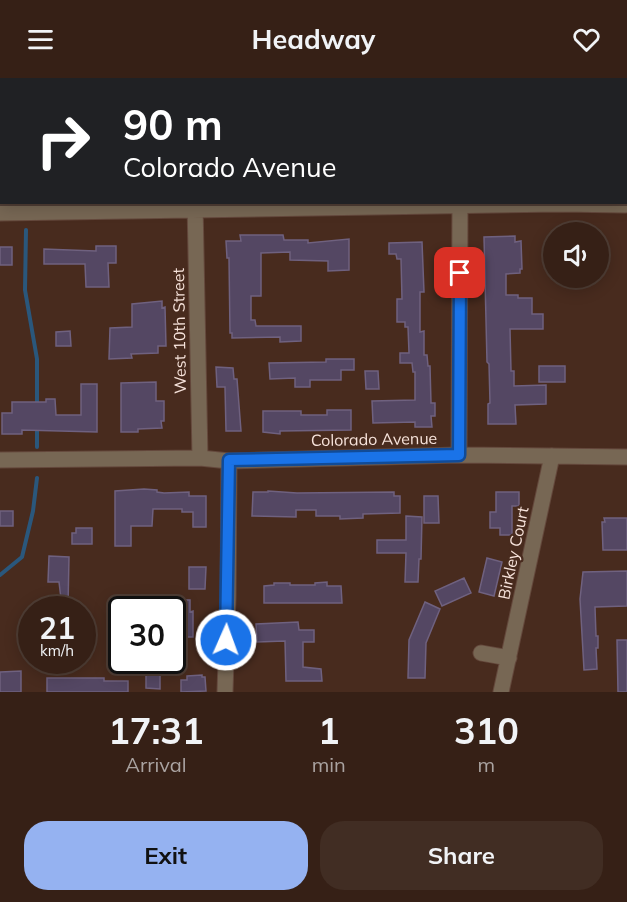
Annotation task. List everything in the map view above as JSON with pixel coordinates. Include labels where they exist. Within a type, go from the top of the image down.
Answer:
[{"type":"street","points":[[459,455],[461,205]]},
{"type":"street","points":[[0,213],[195,206],[625,205]]},
{"type":"street","name":"West 10th Street","points":[[195,206],[200,458]]},
{"type":"street","name":"Colorado Avenue","points":[[200,458],[229,460],[459,455],[627,457]]},
{"type":"street","name":"Birkley Court","points":[[501,692],[552,456]]},
{"type":"street","points":[[0,460],[200,458]]},
{"type":"street","points":[[225,692],[229,460]]},
{"type":"street","points":[[482,653],[509,657]]},
{"type":"building","points":[[240,235],[283,235],[284,240],[308,240],[308,243],[349,239],[349,270],[328,271],[328,261],[290,260],[290,252],[261,253],[261,296],[251,296],[251,320],[255,320],[256,326],[301,326],[301,341],[280,342],[280,337],[232,338],[232,333],[230,333],[229,258],[227,258],[226,241],[241,241]]},
{"type":"building","points":[[515,236],[515,242],[521,241],[522,269],[520,273],[506,274],[506,295],[532,298],[532,314],[543,314],[543,329],[510,329],[511,371],[514,371],[514,386],[546,385],[546,404],[515,405],[516,424],[488,424],[488,404],[490,403],[484,237]]},
{"type":"building","points":[[422,242],[424,292],[420,292],[420,332],[424,331],[424,355],[427,355],[428,366],[430,366],[431,403],[435,403],[435,416],[431,416],[432,427],[415,427],[415,422],[373,423],[372,401],[415,400],[415,372],[413,372],[412,363],[400,363],[400,353],[409,353],[408,327],[405,327],[405,322],[397,322],[397,299],[402,299],[401,259],[397,259],[396,254],[389,254],[389,243]]},
{"type":"building","points":[[96,246],[116,246],[116,263],[108,263],[109,287],[86,287],[85,264],[44,264],[44,249],[96,251]]},
{"type":"building","points":[[0,247],[12,247],[12,265],[0,265]]},
{"type":"building","points":[[162,301],[162,308],[165,307],[166,346],[158,346],[158,353],[131,354],[132,358],[109,359],[110,328],[132,327],[132,304]]},
{"type":"building","points":[[70,331],[71,346],[56,346],[56,332]]},
{"type":"building","points":[[326,359],[354,359],[354,370],[341,370],[341,380],[310,380],[310,387],[295,387],[295,378],[270,379],[269,363],[326,362]]},
{"type":"building","points":[[539,366],[565,366],[565,382],[539,382]]},
{"type":"building","points":[[216,367],[233,368],[234,379],[237,379],[241,431],[226,431],[225,387],[217,387]]},
{"type":"building","points":[[365,371],[378,371],[379,389],[366,389]]},
{"type":"building","points":[[156,382],[156,401],[164,401],[162,428],[121,432],[121,383]]},
{"type":"building","points":[[81,384],[97,384],[97,432],[22,430],[22,434],[2,434],[2,413],[12,413],[12,402],[46,402],[46,399],[55,399],[56,415],[81,415]]},
{"type":"building","points":[[327,410],[351,410],[351,430],[280,431],[280,434],[263,432],[263,411],[301,411],[301,415],[327,415]]},
{"type":"building","points":[[144,489],[164,493],[189,492],[189,496],[206,496],[206,527],[193,527],[193,512],[182,512],[182,509],[153,509],[152,526],[131,526],[131,546],[115,546],[115,491]]},
{"type":"building","points":[[253,492],[394,492],[394,496],[400,496],[400,513],[363,514],[363,518],[340,519],[340,516],[316,516],[316,510],[296,510],[296,517],[252,516]]},
{"type":"building","points":[[496,492],[519,492],[519,506],[512,506],[512,535],[500,535],[500,528],[490,528],[490,512],[496,512]]},
{"type":"building","points":[[424,496],[438,496],[439,523],[424,523]]},
{"type":"building","points":[[0,511],[13,511],[13,526],[0,526]]},
{"type":"building","points":[[406,516],[422,517],[418,582],[405,582],[406,553],[377,553],[377,540],[406,540]]},
{"type":"building","points":[[604,518],[627,518],[627,550],[603,550],[602,522],[605,522]]},
{"type":"building","points":[[76,528],[92,528],[92,544],[72,544],[72,533],[76,533]]},
{"type":"building","points":[[49,556],[69,557],[68,596],[61,596],[59,582],[48,582]]},
{"type":"building","points":[[487,558],[502,562],[494,596],[479,592]]},
{"type":"building","points":[[189,567],[206,567],[205,589],[189,589]]},
{"type":"building","points":[[627,571],[627,606],[595,607],[596,636],[598,636],[597,669],[584,670],[580,599],[583,572]]},
{"type":"building","points":[[464,578],[471,593],[442,606],[435,591]]},
{"type":"building","points":[[327,582],[327,586],[341,586],[342,603],[264,603],[264,586],[274,585],[274,583],[315,585],[315,583]]},
{"type":"building","points":[[186,600],[190,600],[190,612],[193,611],[193,637],[186,637]]},
{"type":"building","points":[[425,602],[440,609],[426,643],[425,678],[408,678],[409,640]]},
{"type":"building","points":[[298,622],[299,630],[314,630],[314,642],[303,642],[303,667],[321,669],[322,681],[286,681],[285,641],[257,642],[256,624]]},
{"type":"building","points":[[617,640],[627,640],[627,692],[618,692]]},
{"type":"building","points":[[18,671],[18,674],[21,674],[21,692],[0,692],[0,672]]},
{"type":"building","points":[[146,674],[160,674],[160,689],[146,688]]},
{"type":"building","points":[[202,675],[205,677],[206,691],[181,692],[181,680],[187,680],[187,676]]},
{"type":"building","points":[[47,678],[104,678],[104,681],[128,681],[128,692],[47,692]]},
{"type":"waterway","points":[[26,230],[25,290],[37,359],[37,407]]},
{"type":"waterway","points":[[37,427],[37,447]]},
{"type":"waterway","points":[[0,575],[22,557],[33,511],[37,478]]},
{"type":"route","points":[[226,640],[229,460],[459,455],[460,273]]}]
